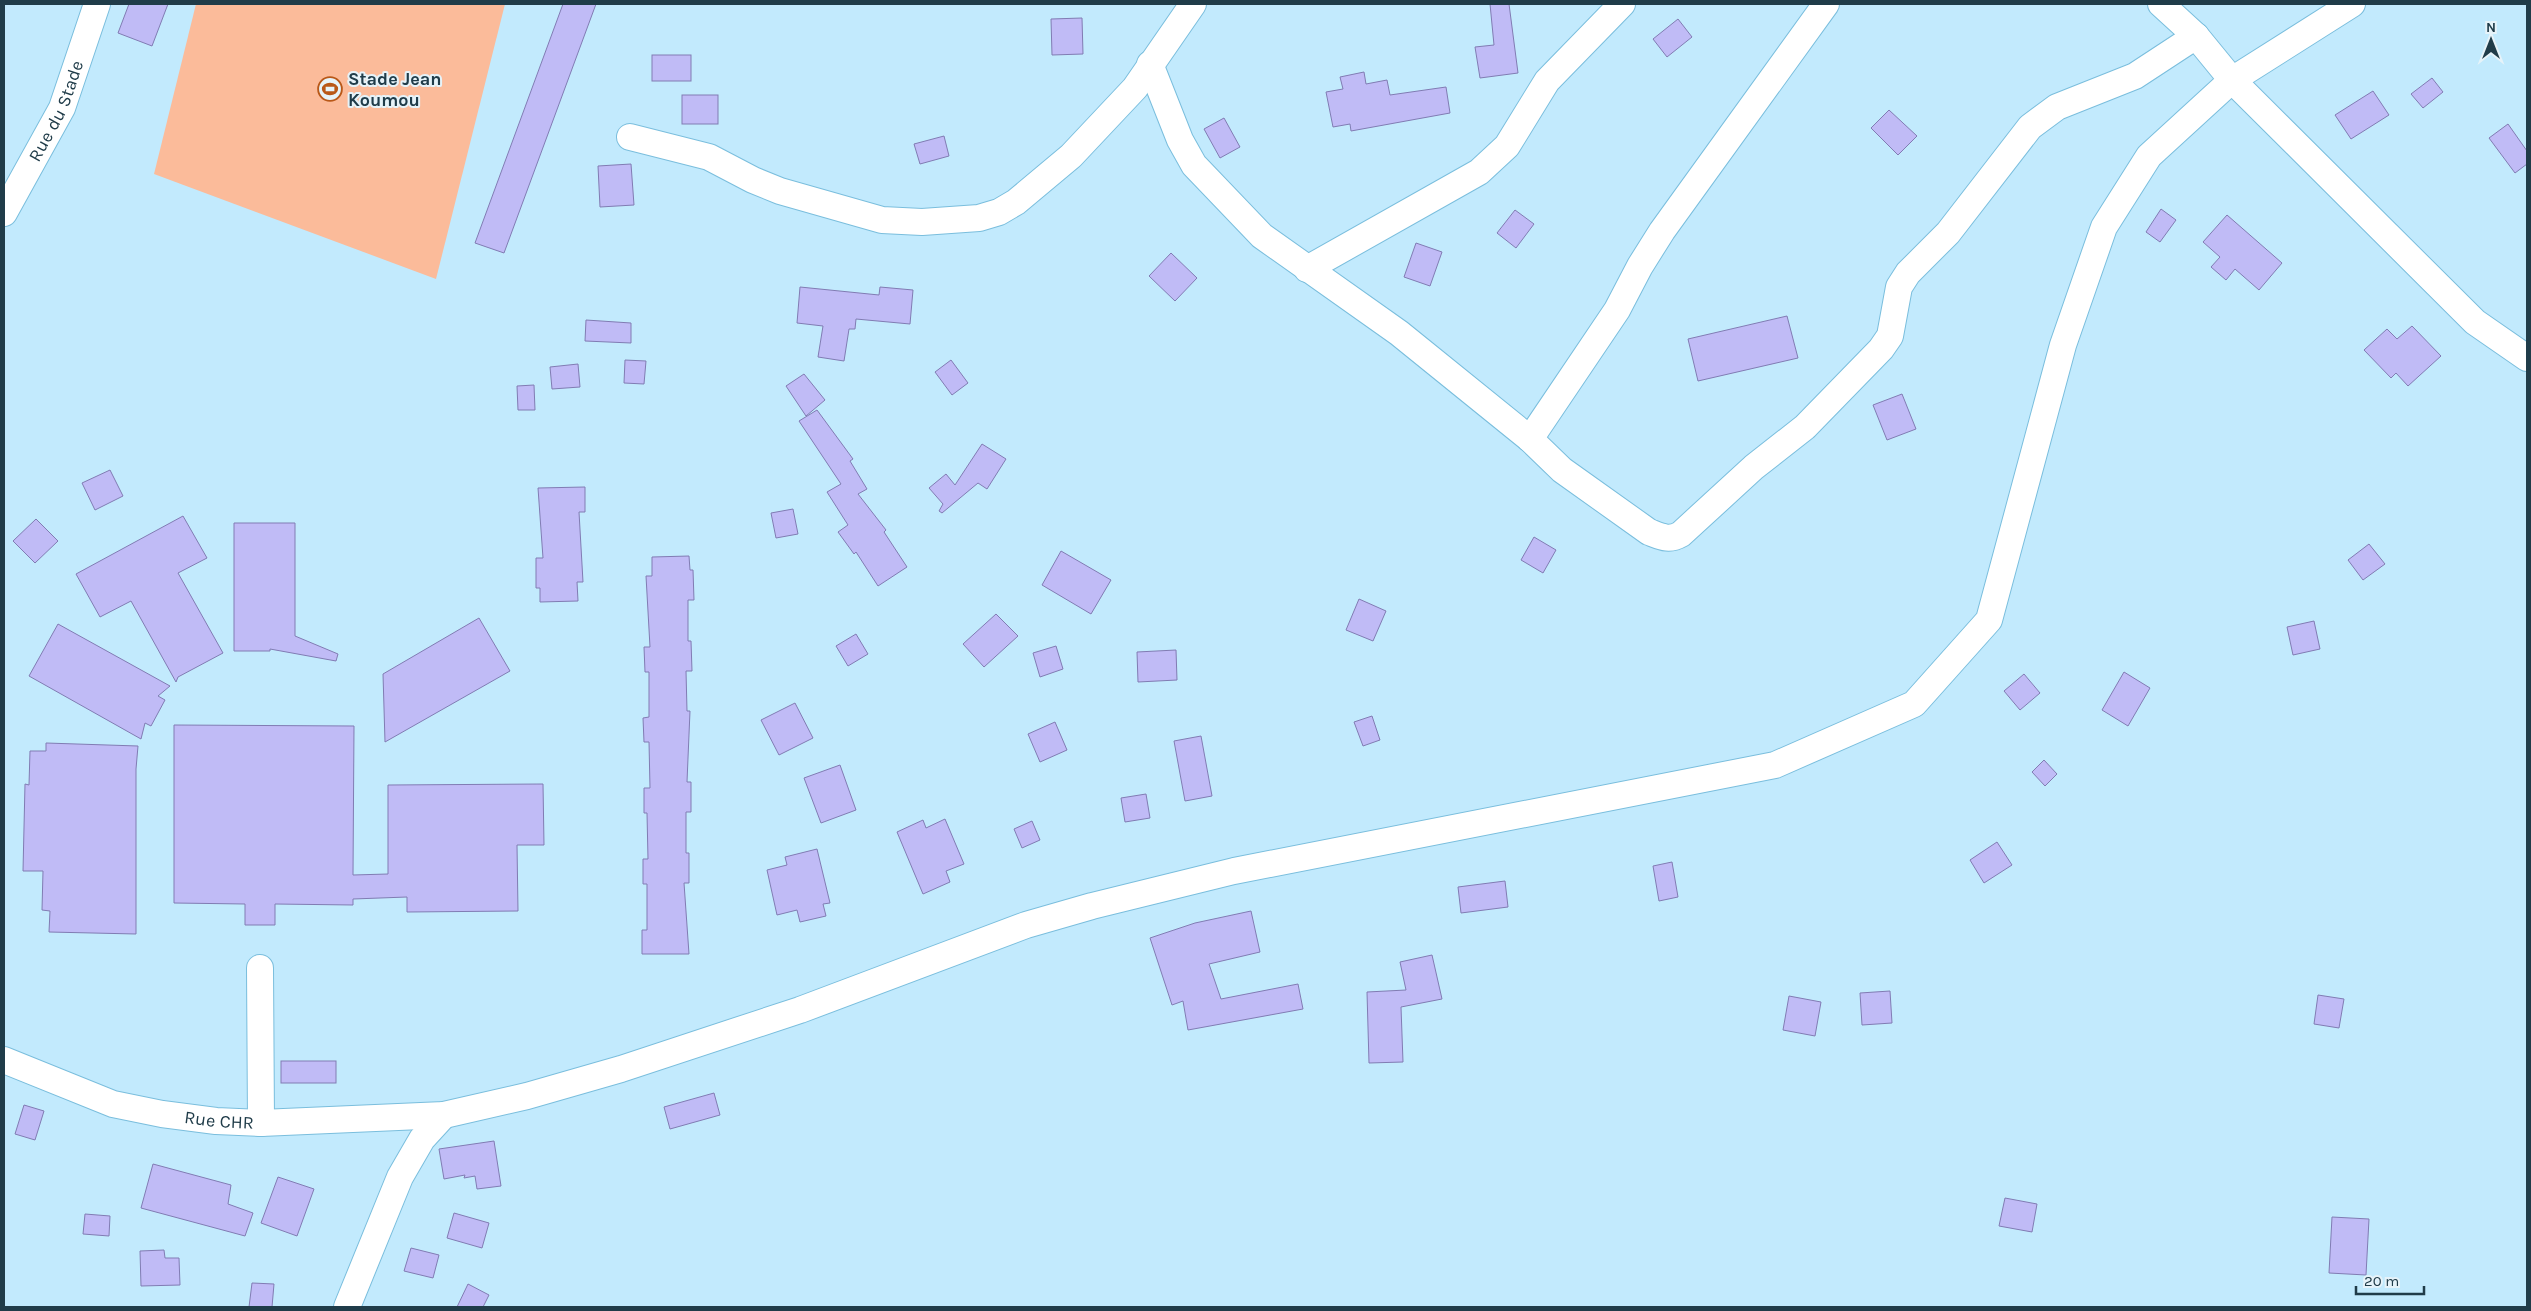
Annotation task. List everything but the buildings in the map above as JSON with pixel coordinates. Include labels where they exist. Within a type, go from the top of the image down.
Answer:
[{"type":"street","name":"Rue du Stade","points":[[4,213],[62,108],[97,4]]},
{"type":"street","points":[[630,137],[709,157],[753,180],[780,191],[875,218],[905,223],[979,218],[999,212],[1039,185],[1071,156],[1135,88],[1192,4]]},
{"type":"street","points":[[1307,269],[1479,172],[1494,160],[1507,146],[1547,81],[1622,4]]},
{"type":"street","points":[[1530,440],[1617,310],[1640,266],[1662,231],[1826,4]]},
{"type":"street","points":[[2161,4],[2196,36],[2232,80],[2475,322],[2527,358]]},
{"type":"street","name":"Rue CHR","points":[[4,1060],[113,1104],[162,1114],[216,1121],[261,1123],[444,1115],[526,1096],[621,1069],[800,1010],[1026,925],[1092,906],[1234,871],[1775,765],[1914,704],[1989,620],[2063,345],[2104,227],[2149,156],[2232,80],[2352,4]]},
{"type":"street","points":[[1150,64],[1180,140],[1194,165],[1262,236],[1400,334],[1530,440],[1562,470],[1649,532],[1665,538],[1674,538],[1754,467],[1805,427],[1881,349],[1890,336],[1899,287],[1908,273],[1948,233],[2030,127],[2057,107],[2135,76],[2196,36]]},
{"type":"street","points":[[1135,88],[1160,93]]},
{"type":"street","points":[[260,968],[261,1123]]},
{"type":"street","points":[[347,1307],[400,1177],[422,1139],[444,1115]]},
{"type":"shaded area","name":"Stade Jean Koumou","points":[[196,4],[505,4],[436,279],[154,174]]},
{"type":"place","name":"Stade Jean Koumou","points":[[330,89]]}]
